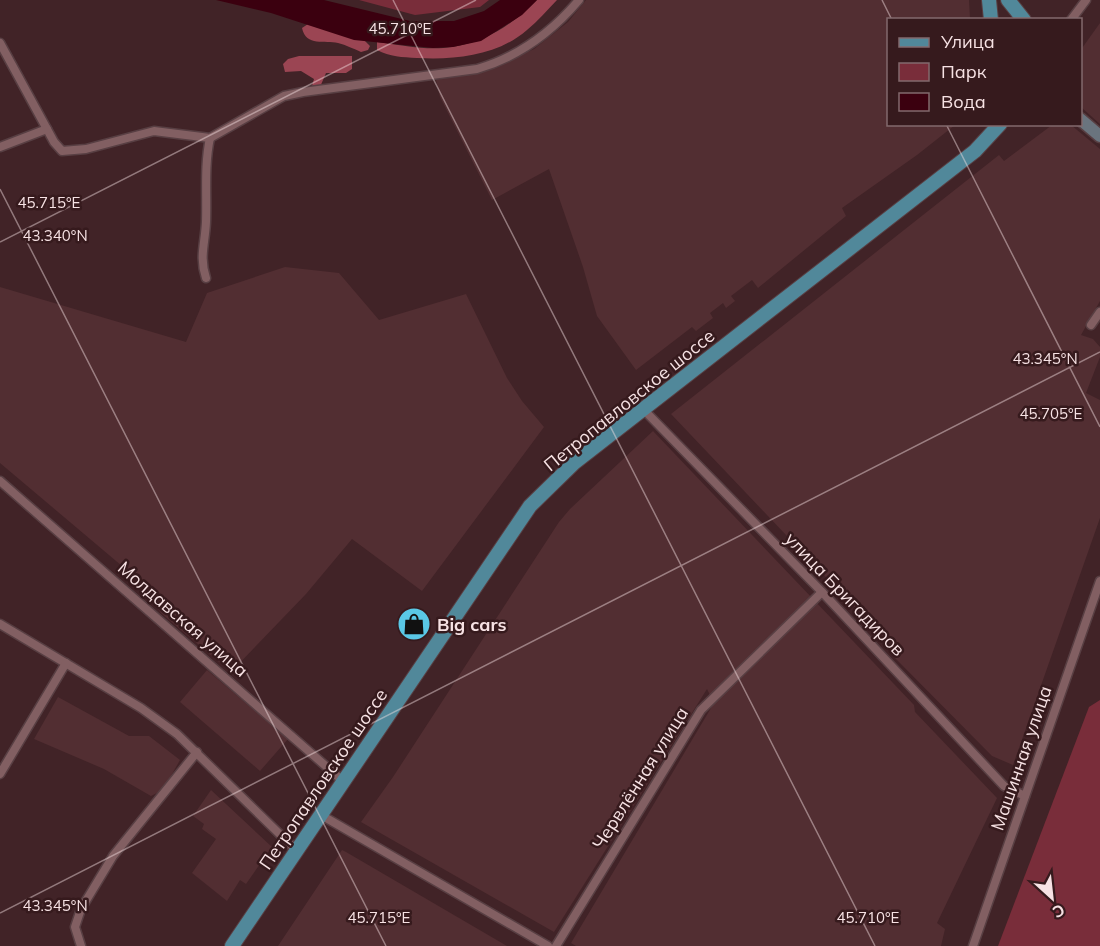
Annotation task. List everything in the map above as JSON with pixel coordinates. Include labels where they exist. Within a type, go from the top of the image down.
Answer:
[{"type":"main road","points":[[989,0],[991,18]]},
{"type":"main road","points":[[1008,0],[1022,18]]},
{"type":"main road","points":[[1082,121],[1100,136]]},
{"type":"main road","name":"Петропавловское шоссе","points":[[232,946],[530,506],[574,463],[975,151],[995,128]]},
{"type":"street","points":[[0,43],[47,129],[62,151],[86,149],[154,131],[210,138],[284,96],[456,73],[498,63],[547,32],[579,0]]},
{"type":"street","points":[[1072,18],[1086,0]]},
{"type":"street","points":[[0,147],[47,129]]},
{"type":"street","points":[[206,278],[202,257],[206,225],[207,153],[210,138]]},
{"type":"street","points":[[1091,325],[1100,312]]},
{"type":"street","name":"улица Бригадиров","points":[[643,409],[822,592],[1004,786],[1025,796]]},
{"type":"street","name":"Молдавская улица","points":[[0,481],[344,782]]},
{"type":"street","name":"Машинная улица","points":[[973,946],[1100,581]]},
{"type":"street","name":"Червлённая улица","points":[[556,946],[701,710],[822,592]]},
{"type":"street","points":[[0,624],[141,708],[177,734],[296,850]]},
{"type":"street","points":[[0,774],[66,663]]},
{"type":"street","points":[[81,946],[75,927],[81,909],[113,856],[197,752]]},
{"type":"street","points":[[321,815],[548,946]]},
{"type":"shaded area","points":[[537,0],[557,0],[515,39],[489,51],[461,57],[417,58],[396,56],[377,50],[377,42],[434,48],[464,45],[498,31]]},
{"type":"shaded area","points":[[586,0],[969,0],[970,18],[887,18],[887,126],[954,126],[842,208],[846,216],[758,288],[752,280],[731,296],[735,301],[726,308],[723,303],[710,313],[713,318],[696,331],[692,327],[636,370],[597,316],[583,267],[549,169],[492,200],[440,97],[436,80],[494,68],[534,49],[568,22]]},
{"type":"shaded area","points":[[1100,23],[1100,124],[1082,108],[1082,48]]},
{"type":"shaded area","points":[[308,24],[363,39],[370,46],[368,50],[361,52],[338,43],[317,42],[307,38],[304,34],[302,28]]},
{"type":"shaded area","points":[[299,56],[352,56],[352,69],[346,73],[326,73],[320,87],[312,86],[314,79],[301,71],[285,72],[283,64],[288,59]]},
{"type":"shaded area","points":[[1051,126],[1072,126],[1100,149],[1100,301],[1081,335],[1093,339],[1100,347],[1100,357],[1086,393],[1100,400],[1100,518],[1013,765],[992,756],[895,658],[899,654],[671,414],[999,155],[1004,161]]},
{"type":"shaded area","points":[[285,267],[339,273],[379,320],[466,294],[507,378],[522,401],[544,427],[422,591],[352,539],[306,594],[231,672],[161,613],[135,577],[0,463],[0,287],[186,342],[207,293]]},
{"type":"shaded area","points":[[653,431],[914,705],[915,712],[997,798],[937,923],[945,929],[941,946],[576,946],[571,943],[714,703],[707,689],[554,932],[361,822],[393,777],[559,522]]},
{"type":"shaded area","points":[[207,670],[288,739],[260,771],[180,702]]},
{"type":"shaded area","points":[[58,697],[129,736],[149,736],[180,760],[163,790],[151,796],[104,769],[34,739]]},
{"type":"shaded area","points":[[211,790],[272,847],[246,884],[240,880],[227,901],[192,873],[216,839],[202,829],[204,824],[193,816]]},
{"type":"shaded area","points":[[342,850],[346,852],[507,946],[278,946]]},
{"type":"green space","points":[[359,0],[489,0],[480,7],[415,15]]},
{"type":"green space","points":[[1100,700],[1100,946],[998,946],[1089,707]]},
{"type":"water","points":[[216,0],[324,0],[410,21],[454,21],[484,11],[500,0],[537,0],[522,15],[481,41],[453,47],[433,48],[354,40],[271,13]]},
{"type":"place","name":"Big cars","points":[[414,624]]}]
